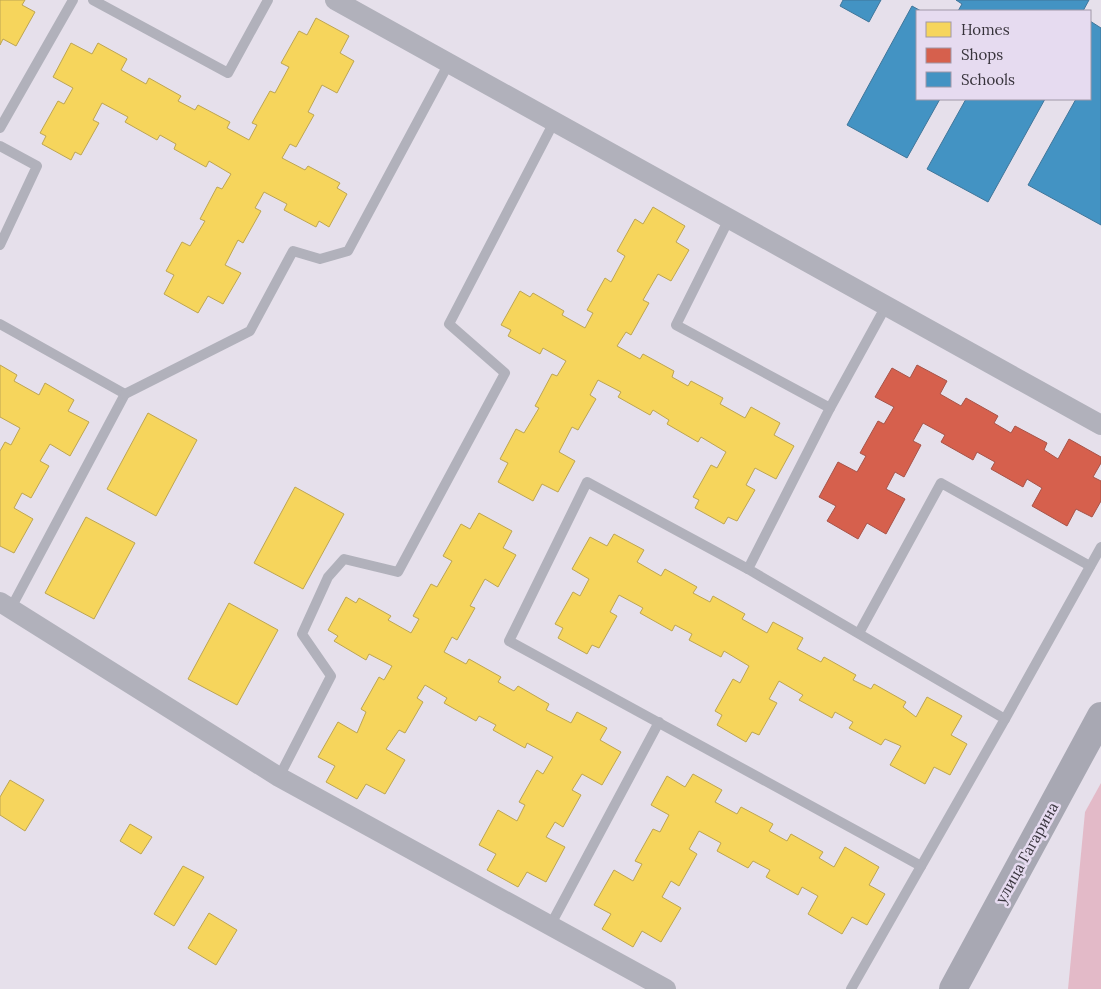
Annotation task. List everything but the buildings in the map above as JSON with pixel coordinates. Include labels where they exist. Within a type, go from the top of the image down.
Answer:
[{"type":"street","points":[[335,0],[1101,426]]},
{"type":"street","points":[[6,605],[279,777],[666,989]]},
{"type":"street","name":"улица Гагарина","points":[[952,989],[1101,716]]},
{"type":"lane","points":[[0,128],[73,0]]},
{"type":"lane","points":[[93,0],[228,73],[268,0]]},
{"type":"lane","points":[[6,605],[125,394],[250,331],[293,251],[320,259],[348,251],[449,63]]},
{"type":"lane","points":[[279,777],[331,676],[302,634],[328,577],[344,559],[398,572],[505,373],[449,324],[554,122]]},
{"type":"lane","points":[[0,146],[37,166],[0,246]]},
{"type":"lane","points":[[729,219],[676,325],[830,408]]},
{"type":"lane","points":[[748,569],[830,408],[886,306]]},
{"type":"lane","points":[[0,324],[125,394]]},
{"type":"lane","points":[[921,866],[509,641],[587,482],[748,569],[1005,719]]},
{"type":"lane","points":[[859,633],[941,483],[1090,566]]},
{"type":"lane","points":[[851,989],[1101,547]]},
{"type":"lane","points":[[550,926],[659,722]]},
{"type":"shaded area","points":[[1101,783],[1101,989],[1068,989],[1085,812]]}]
